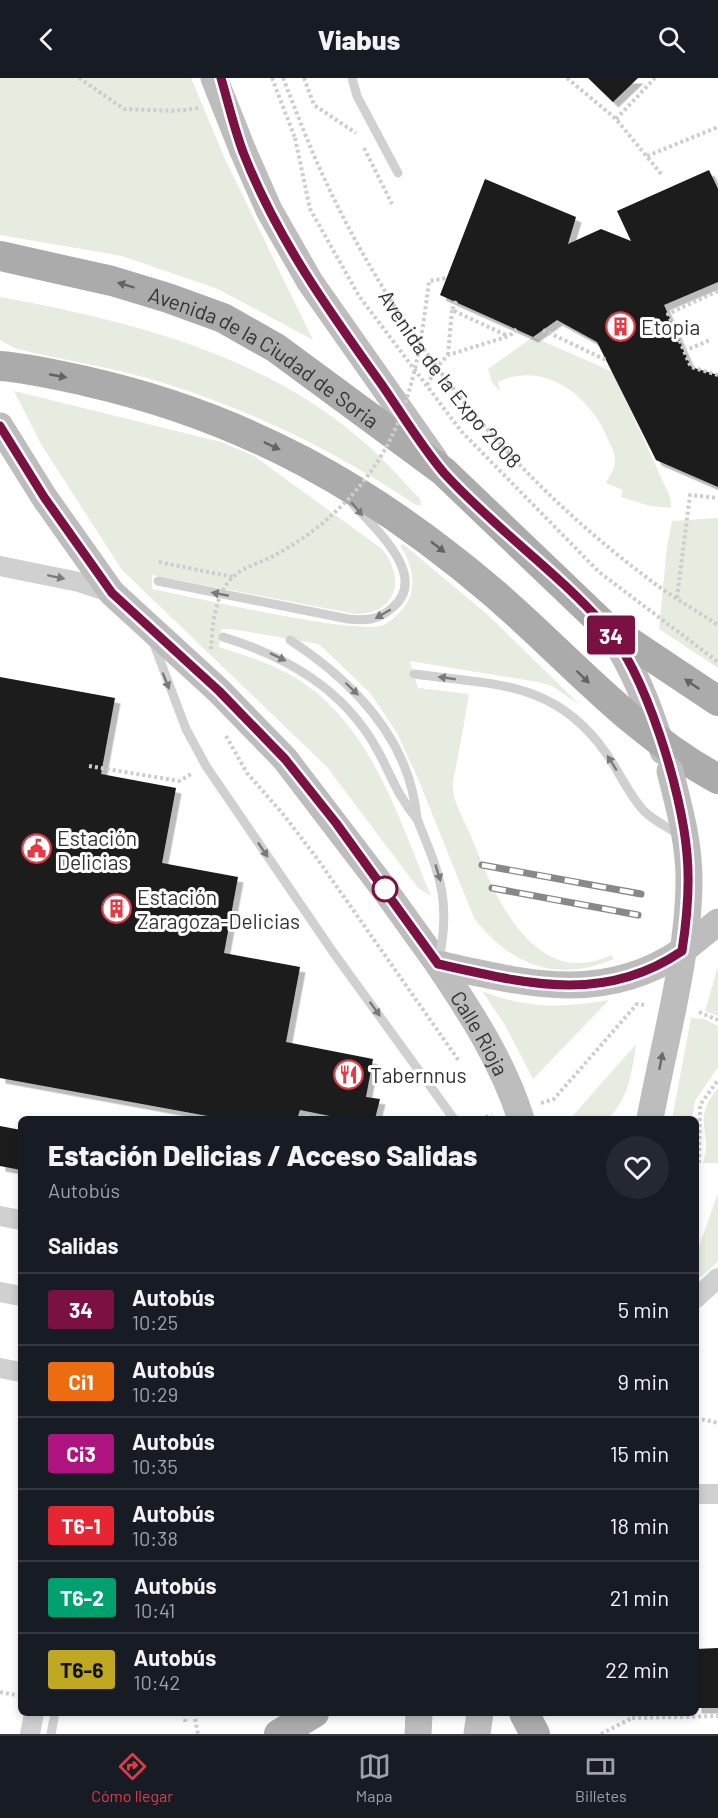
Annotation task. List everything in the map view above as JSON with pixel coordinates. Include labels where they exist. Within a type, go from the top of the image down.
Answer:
[{"type":"main road","points":[[214,78],[269,210],[310,282],[443,471]]},
{"type":"main road","points":[[221,78],[243,151]]},
{"type":"main road","name":"Avenida de la Ciudad de Soria","points":[[0,256],[112,280],[168,298],[223,318],[276,348],[443,471],[604,626],[718,701]]},
{"type":"main road","points":[[0,366],[120,389],[219,420],[324,470],[410,525],[446,553],[496,595],[599,693],[660,742],[718,779]]},
{"type":"main road","name":"Calle Rioja","points":[[0,426],[44,497],[112,593],[219,691],[285,759],[336,823],[438,964],[484,1037],[510,1089],[531,1111]]},
{"type":"main road","points":[[604,626],[628,660],[640,686],[670,771],[685,838],[689,878],[682,951],[647,1115]]},
{"type":"main road","points":[[438,964],[512,981],[572,986],[592,985],[639,974],[682,951],[718,922]]},
{"type":"main road","points":[[280,1734],[309,1716]]},
{"type":"main road","points":[[418,1734],[419,1716]]},
{"type":"main road","points":[[477,1734],[480,1716]]},
{"type":"main road","points":[[526,1716],[535,1734]]},
{"type":"street","points":[[0,566],[70,580],[112,593]]},
{"type":"street","points":[[0,1216],[18,1219]]},
{"type":"street","points":[[699,1295],[718,1278]]},
{"type":"street","points":[[0,1292],[18,1295]]},
{"type":"street","points":[[0,1368],[18,1371]]},
{"type":"street","points":[[699,1494],[718,1494]]},
{"type":"street","points":[[30,1734],[33,1716]]},
{"type":"lane","points":[[352,78],[357,96],[398,173]]},
{"type":"lane","points":[[158,582],[348,619],[375,619],[386,614],[396,605],[402,595],[405,572],[401,561],[324,470]]},
{"type":"lane","name":"Calle Rioja","points":[[148,626],[163,673],[186,729],[207,765],[333,952],[452,1116]]},
{"type":"lane","points":[[224,637],[268,651],[290,663],[335,696],[367,734],[400,799],[417,819],[436,864],[445,902],[444,936],[438,964]]},
{"type":"lane","points":[[290,640],[336,673],[373,711],[396,747],[409,775],[415,795],[417,819]]},
{"type":"lane","points":[[414,674],[524,690],[544,697],[570,714],[593,736],[644,811],[685,838]]},
{"type":"lane","points":[[51,1734],[54,1716]]},
{"type":"path","points":[[78,78],[124,109],[175,111],[202,108]]},
{"type":"path","points":[[272,78],[295,138],[310,209],[359,296],[460,431],[599,572],[718,662]]},
{"type":"path","name":"Avenida de la Expo 2008","points":[[283,78],[305,134],[358,248],[436,368],[470,412],[537,484],[651,581],[718,625]]},
{"type":"path","points":[[297,81],[305,78],[314,105],[355,130],[392,204]]},
{"type":"path","points":[[567,78],[616,119],[662,175]]},
{"type":"path","points":[[616,119],[655,78]]},
{"type":"path","points":[[646,156],[718,127]]},
{"type":"path","points":[[210,656],[218,605],[233,577],[297,543],[352,494],[370,470],[397,423],[415,378],[429,281],[447,278]]},
{"type":"path","points":[[718,291],[668,314],[691,367],[718,375]]},
{"type":"path","points":[[448,355],[452,310],[456,301]]},
{"type":"path","points":[[452,310],[509,336]]},
{"type":"path","points":[[427,386],[436,368],[448,355],[509,336],[517,329]]},
{"type":"path","points":[[543,330],[606,360]]},
{"type":"path","points":[[684,351],[710,340]]},
{"type":"path","points":[[677,598],[690,495],[718,498]]},
{"type":"path","points":[[159,562],[233,577]]},
{"type":"path","points":[[223,728],[248,773],[316,857],[459,1061]]},
{"type":"path","points":[[89,766],[179,781],[195,772]]},
{"type":"path","points":[[531,1111],[554,1099],[637,1004],[644,1005]]},
{"type":"path","points":[[699,1012],[718,1020]]},
{"type":"path","points":[[699,1163],[700,1105],[718,1080]]},
{"type":"path","points":[[699,1419],[718,1423]]},
{"type":"path","points":[[0,1692],[17,1695]]},
{"type":"path","points":[[184,1716],[186,1725]]},
{"type":"path","points":[[195,1716],[198,1734]]},
{"type":"path","points":[[601,1734],[629,1716]]},
{"type":"path","points":[[699,1716],[718,1716]]},
{"type":"shaded area","points":[[0,78],[191,78],[225,159],[313,340],[218,289],[122,256],[0,235]]},
{"type":"shaded area","points":[[0,297],[98,317],[146,330],[239,364],[284,386],[326,412],[380,456],[420,499],[421,505],[416,505],[298,436],[235,408],[151,379],[14,348],[0,340]]},
{"type":"shaded area","points":[[533,337],[613,372],[670,497],[671,508],[650,506],[621,497],[623,490],[606,483],[615,464],[612,448],[598,420],[588,407],[562,385],[531,375],[515,376],[498,382],[500,392],[492,382],[488,369]]},
{"type":"shaded area","points":[[14,391],[221,442],[254,456],[382,549],[394,571],[395,582],[389,601],[381,608],[356,614],[152,575],[152,589],[309,620],[368,627],[384,625],[400,612],[411,594],[412,575],[409,563],[400,546],[403,544],[488,615],[580,705],[552,686],[538,682],[410,661],[418,688],[469,694],[453,783],[458,807],[491,884],[504,908],[520,931],[538,949],[559,960],[583,963],[611,955],[614,959],[574,969],[537,966],[504,948],[488,935],[474,918],[419,781],[397,733],[371,694],[319,644],[221,629],[219,647],[279,669],[310,687],[357,737],[391,799],[431,896],[418,888],[327,767],[122,570],[41,444]]},
{"type":"shaded area","points":[[718,518],[718,668],[659,629],[667,547],[672,521]]},
{"type":"shaded area","points":[[718,966],[718,1016],[705,1011]]},
{"type":"shaded area","points":[[482,991],[529,1004],[576,1005],[609,1000],[533,1079],[505,1025]]},
{"type":"shaded area","points":[[691,1018],[704,1019],[718,1026],[718,1067],[695,1101],[692,1116],[673,1116]]},
{"type":"shaded area","points":[[636,1044],[625,1093],[611,1116],[573,1116]]},
{"type":"shaded area","points":[[718,1088],[718,1163],[703,1163],[706,1152],[705,1109]]},
{"type":"shaded area","points":[[718,1193],[718,1262],[701,1277],[699,1276],[699,1247]]},
{"type":"building","points":[[588,78],[638,78],[613,102]]},
{"type":"building","name":"Etopia","points":[[709,170],[718,189],[718,282],[664,305],[691,367],[718,375],[718,487],[656,460],[597,342],[557,320],[533,337],[440,295],[485,179],[576,217],[568,244],[601,229],[631,241],[617,211]]},
{"type":"building","name":"Estación Zaragoza-Delicias","points":[[0,677],[115,698],[101,774],[176,788],[162,863],[238,877],[224,953],[300,967],[286,1042],[373,1059],[366,1097],[380,1099],[376,1116],[330,1116],[300,1110],[298,1116],[208,1116],[0,1078]]},
{"type":"building","points":[[0,1126],[18,1129],[18,1169],[0,1166]]},
{"type":"building","points":[[718,1648],[718,1708],[699,1708],[699,1649]]},
{"type":"railway","points":[[482,865],[641,894]]},
{"type":"railway","points":[[492,888],[638,915]]},
{"type":"bus line","name":"34","points":[[0,426],[44,497],[112,593],[219,691],[285,759],[336,823],[438,964],[538,985],[592,985],[639,974],[669,960],[682,951],[689,878],[685,838],[670,771],[645,699],[628,660],[604,626],[443,471],[340,326],[310,282],[269,210],[243,151],[221,78]]},
{"type":"place","name":"Etopia","points":[[620,326]]},
{"type":"place","name":"Estación Delicias","points":[[36,849]]},
{"type":"place","name":"Estación Zaragoza-Delicias","points":[[116,908]]},
{"type":"place","name":"Tabernnus","points":[[349,1074]]}]
